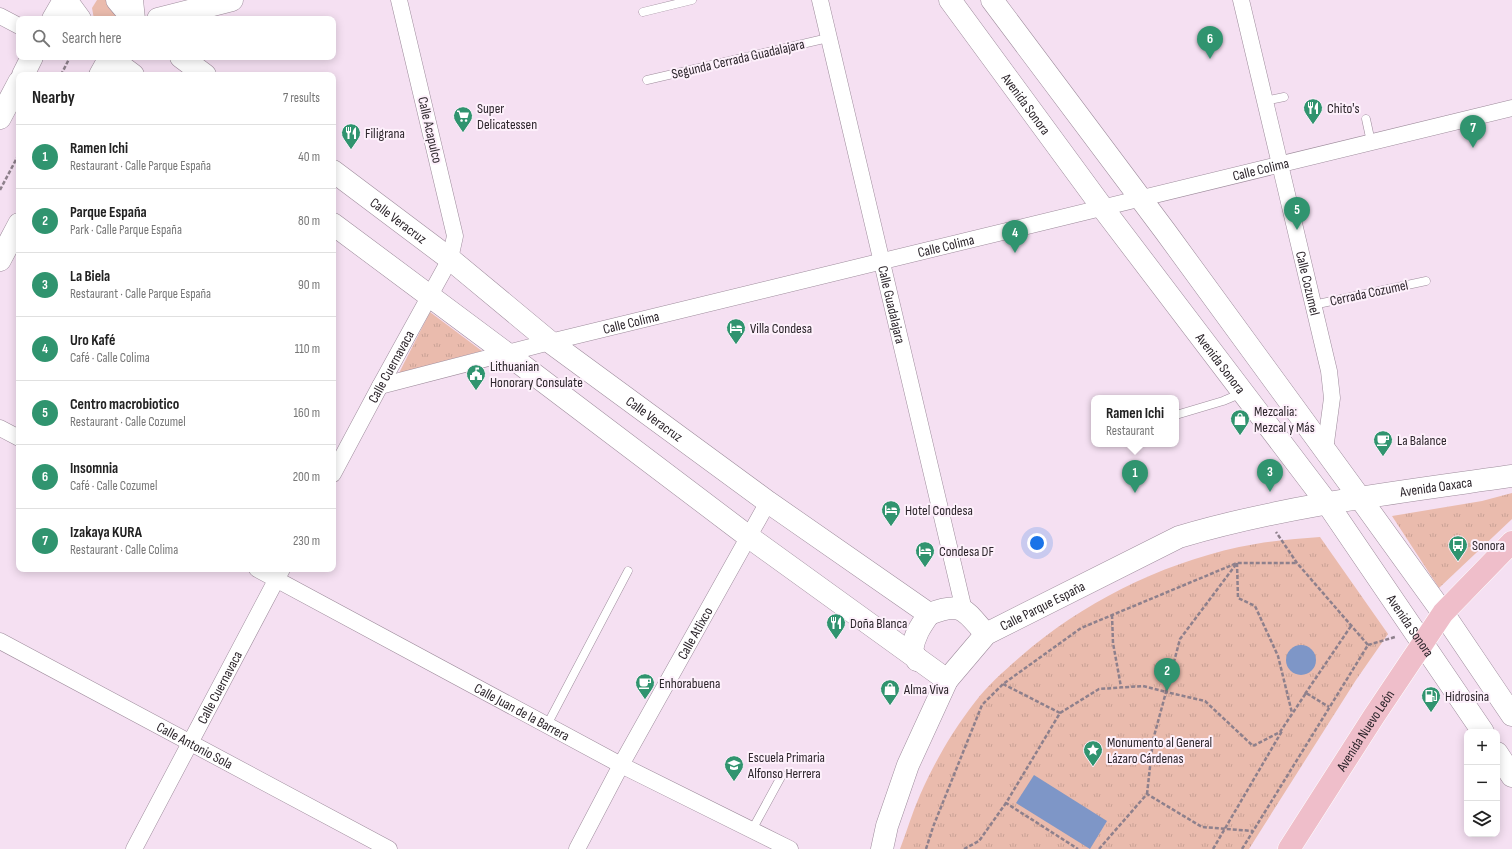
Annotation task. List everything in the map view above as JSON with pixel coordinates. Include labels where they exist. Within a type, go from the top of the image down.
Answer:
[{"type":"main road","points":[[55,16],[65,0],[78,16]]},
{"type":"main road","points":[[117,0],[130,16]]},
{"type":"main road","points":[[170,16],[232,0]]},
{"type":"main road","name":"Avenida Sonora","points":[[950,0],[1102,207],[1327,503],[1481,729]]},
{"type":"main road","points":[[992,0],[1225,312],[1443,613],[1512,716]]},
{"type":"main road","points":[[1002,72],[1032,52]]},
{"type":"main road","points":[[24,72],[30,60]]},
{"type":"main road","points":[[102,72],[108,60]]},
{"type":"main road","points":[[113,60],[129,72]]},
{"type":"main road","points":[[185,60],[201,72]]},
{"type":"main road","points":[[0,118],[16,88]]},
{"type":"main road","name":"Calle Veracruz","points":[[336,173],[450,259],[550,342],[768,502],[929,614]]},
{"type":"main road","points":[[336,226],[749,537],[917,660],[948,680]]},
{"type":"main road","points":[[0,260],[16,230]]},
{"type":"main road","points":[[1198,333],[1225,312]]},
{"type":"main road","points":[[1264,421],[1290,402]]},
{"type":"main road","name":"Avenida Oaxaca","points":[[1327,503],[1512,476]]},
{"type":"main road","name":"Calle Parque España","points":[[882,849],[887,826],[908,765],[948,680],[986,634],[1179,537],[1207,529],[1327,503]]},
{"type":"main road","points":[[1443,613],[1512,542]]},
{"type":"main road","points":[[917,660],[912,650],[914,642],[917,631],[929,614],[946,608],[964,610],[986,634]]},
{"type":"main road","name":"Avenida Nuevo León","points":[[1289,849],[1374,716],[1443,613]]},
{"type":"main road","points":[[1500,758],[1512,776]]},
{"type":"street","points":[[135,0],[137,16]]},
{"type":"street","name":"Calle Acapulco","points":[[399,0],[455,236],[450,259]]},
{"type":"street","name":"Calle Guadalajara","points":[[820,0],[964,610]]},
{"type":"street","name":"Calle Cozumel","points":[[1241,0],[1329,371],[1332,398],[1325,450]]},
{"type":"street","points":[[0,16],[16,24]]},
{"type":"street","name":"Calle Colima","points":[[380,386],[550,342],[1512,108]]},
{"type":"street","name":"Calle Cuernavaca","points":[[336,468],[450,259]]},
{"type":"street","points":[[0,428],[16,436]]},
{"type":"street","name":"Calle Atlixco","points":[[578,849],[622,765],[768,502]]},
{"type":"street","name":"Calle Cuernavaca","points":[[134,849],[280,574]]},
{"type":"street","name":"Calle Juan de la Barrera","points":[[280,574],[547,725],[622,765],[790,849]]},
{"type":"street","name":"Calle Antonio Sola","points":[[0,641],[389,849]]},
{"type":"lane","points":[[643,12],[692,0]]},
{"type":"lane","name":"Segunda Cerrada Guadalajara","points":[[647,80],[828,38]]},
{"type":"lane","points":[[1265,101],[1284,97]]},
{"type":"lane","points":[[1366,119],[1371,142]]},
{"type":"lane","name":"Cerrada Cozumel","points":[[1313,305],[1426,281]]},
{"type":"lane","points":[[1179,414],[1243,393]]},
{"type":"lane","points":[[547,725],[628,572]]},
{"type":"lane","points":[[752,830],[782,775]]},
{"type":"path","points":[[62,72],[68,60]]},
{"type":"path","points":[[0,190],[16,160]]},
{"type":"path","points":[[1265,516],[1297,563],[1368,645]]},
{"type":"path","points":[[926,849],[933,827],[982,705],[1003,684],[1081,628],[1237,563],[1297,563]]},
{"type":"path","points":[[1099,849],[1147,794],[1153,740],[1180,639],[1237,563]]},
{"type":"path","points":[[1237,563],[1238,598],[1255,606],[1278,656],[1293,713]]},
{"type":"path","points":[[1112,615],[1113,643],[1122,687]]},
{"type":"path","points":[[964,849],[979,841],[1006,803],[1060,713],[1099,689],[1143,686],[1205,701],[1253,746],[1280,732],[1351,626]]},
{"type":"path","points":[[1242,849],[1368,645],[1395,637]]},
{"type":"path","points":[[1003,684],[1060,713]]},
{"type":"path","points":[[1213,849],[1306,693],[1329,707]]},
{"type":"path","points":[[1147,794],[1202,827],[1253,831]]},
{"type":"path","points":[[1006,803],[1078,849]]},
{"type":"path","points":[[971,845],[975,849]]},
{"type":"green space","points":[[97,0],[114,0],[120,14],[119,16],[93,16],[92,8]]},
{"type":"green space","points":[[430,312],[482,351],[399,373]]},
{"type":"green space","points":[[1512,493],[1512,519],[1439,588],[1392,516],[1482,501]]},
{"type":"green space","points":[[1320,537],[1388,634],[1356,680],[1249,849],[900,849],[914,808],[925,783],[944,747],[959,724],[975,702],[991,684],[1020,657],[1044,638],[1095,603],[1122,588],[1179,564],[1249,545],[1280,540]]},
{"type":"water","points":[[1301,645],[1312,649],[1316,660],[1312,671],[1301,675],[1290,671],[1286,660],[1290,649]]},
{"type":"water","points":[[1034,775],[1107,821],[1090,849],[1016,803]]},
{"type":"place","name":"Insomnia","points":[[1210,59]]},
{"type":"place","name":"Chito's","points":[[1313,125]]},
{"type":"place","name":"Super Delicatessen","points":[[463,133]]},
{"type":"place","name":"Izakaya KURA","points":[[1473,148]]},
{"type":"place","name":"Filigrana","points":[[351,150]]},
{"type":"place","name":"Centro macrobiotico","points":[[1297,230]]},
{"type":"place","name":"Uro Kafé","points":[[1015,253]]},
{"type":"place","name":"Villa Condesa","points":[[736,345]]},
{"type":"place","name":"Lithuanian Honorary Consulate","points":[[476,391]]},
{"type":"place","name":"Mezcalia: Mezcal y Más","points":[[1240,436]]},
{"type":"place","name":"La Balance","points":[[1383,457]]},
{"type":"place","name":"La Biela","points":[[1270,492]]},
{"type":"place","name":"Ramen Ichi","points":[[1135,493]]},
{"type":"place","name":"Hotel Condesa","points":[[891,527]]},
{"type":"place","name":"Sonora","points":[[1458,562]]},
{"type":"place","name":"Condesa DF","points":[[925,568]]},
{"type":"place","name":"Doña Blanca","points":[[836,640]]},
{"type":"place","name":"Parque España","points":[[1167,691]]},
{"type":"place","name":"Enhorabuena","points":[[645,700]]},
{"type":"place","name":"Alma Viva","points":[[890,706]]},
{"type":"place","name":"Hidrosina","points":[[1431,713]]},
{"type":"place","name":"Monumento al General Lázaro Cárdenas","points":[[1093,767]]},
{"type":"place","name":"Escuela Primaria Alfonso Herrera","points":[[734,782]]}]
